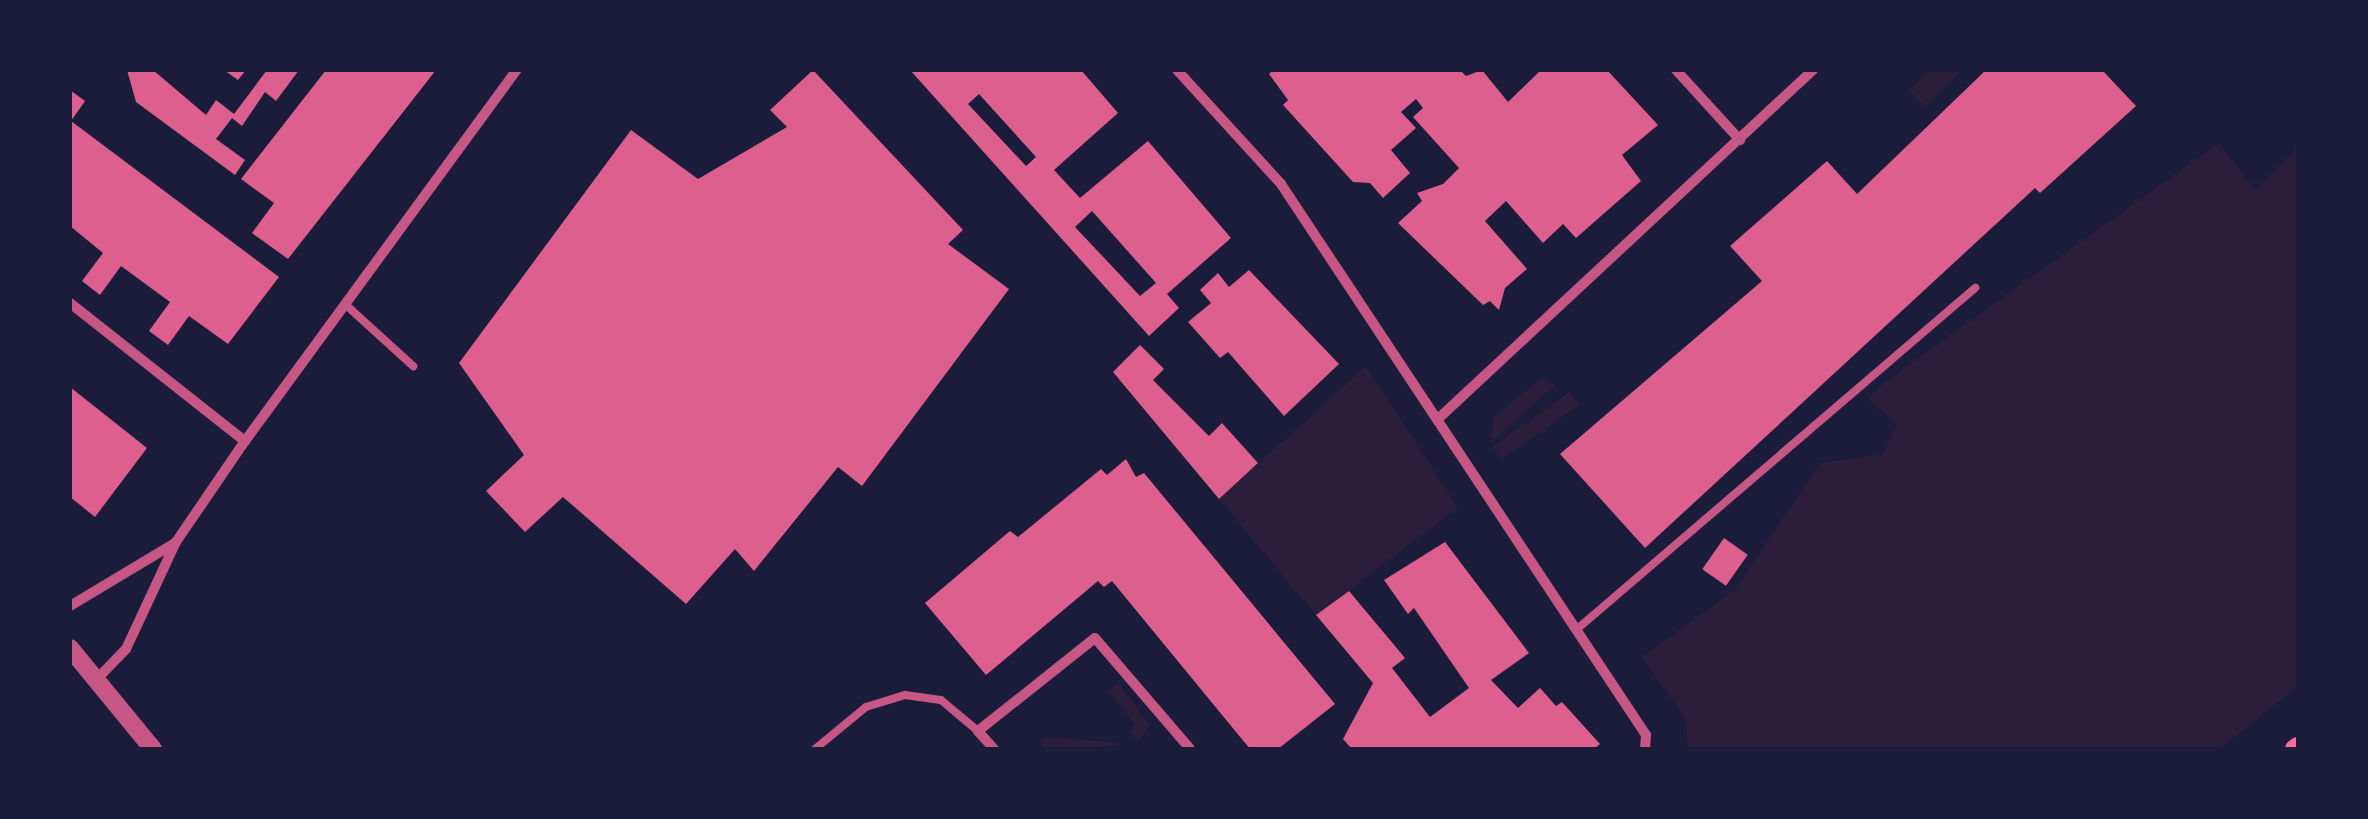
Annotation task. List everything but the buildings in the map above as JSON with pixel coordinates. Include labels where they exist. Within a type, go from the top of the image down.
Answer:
[{"type":"street","points":[[97,679],[126,648],[176,542],[245,440],[517,70]]},
{"type":"street","points":[[1177,70],[1281,184],[1646,735],[1645,749]]},
{"type":"street","points":[[1676,70],[1740,140]]},
{"type":"street","points":[[1439,418],[1813,70]]},
{"type":"street","points":[[70,303],[245,440]]},
{"type":"street","points":[[70,606],[176,542]]},
{"type":"street","points":[[994,749],[978,730],[1095,638],[1183,747]]},
{"type":"street","points":[[70,648],[153,749]]},
{"type":"lane","points":[[1576,630],[1975,288]]},
{"type":"lane","points":[[346,305],[412,366]]},
{"type":"lane","points":[[815,749],[866,707],[904,695],[941,700],[978,730]]},
{"type":"shaded area","points":[[1930,70],[1964,70],[1925,107],[1908,90]]},
{"type":"shaded area","points":[[2298,135],[2298,686],[2220,749],[1688,749],[1686,719],[1642,657],[1735,590],[1820,463],[1882,454],[1897,425],[1868,400],[1879,386],[2219,143],[2255,190],[2294,151]]},
{"type":"shaded area","points":[[1366,366],[1458,508],[1316,615],[1219,499]]},
{"type":"shaded area","points":[[1541,378],[1556,385],[1491,442],[1493,418]]},
{"type":"shaded area","points":[[1570,392],[1579,405],[1501,460],[1492,446]]},
{"type":"shaded area","points":[[1118,683],[1150,725],[1138,742],[1128,730],[1135,725],[1109,691]]},
{"type":"shaded area","points":[[1045,737],[1115,742],[1118,746],[1046,749],[1039,742]]}]
